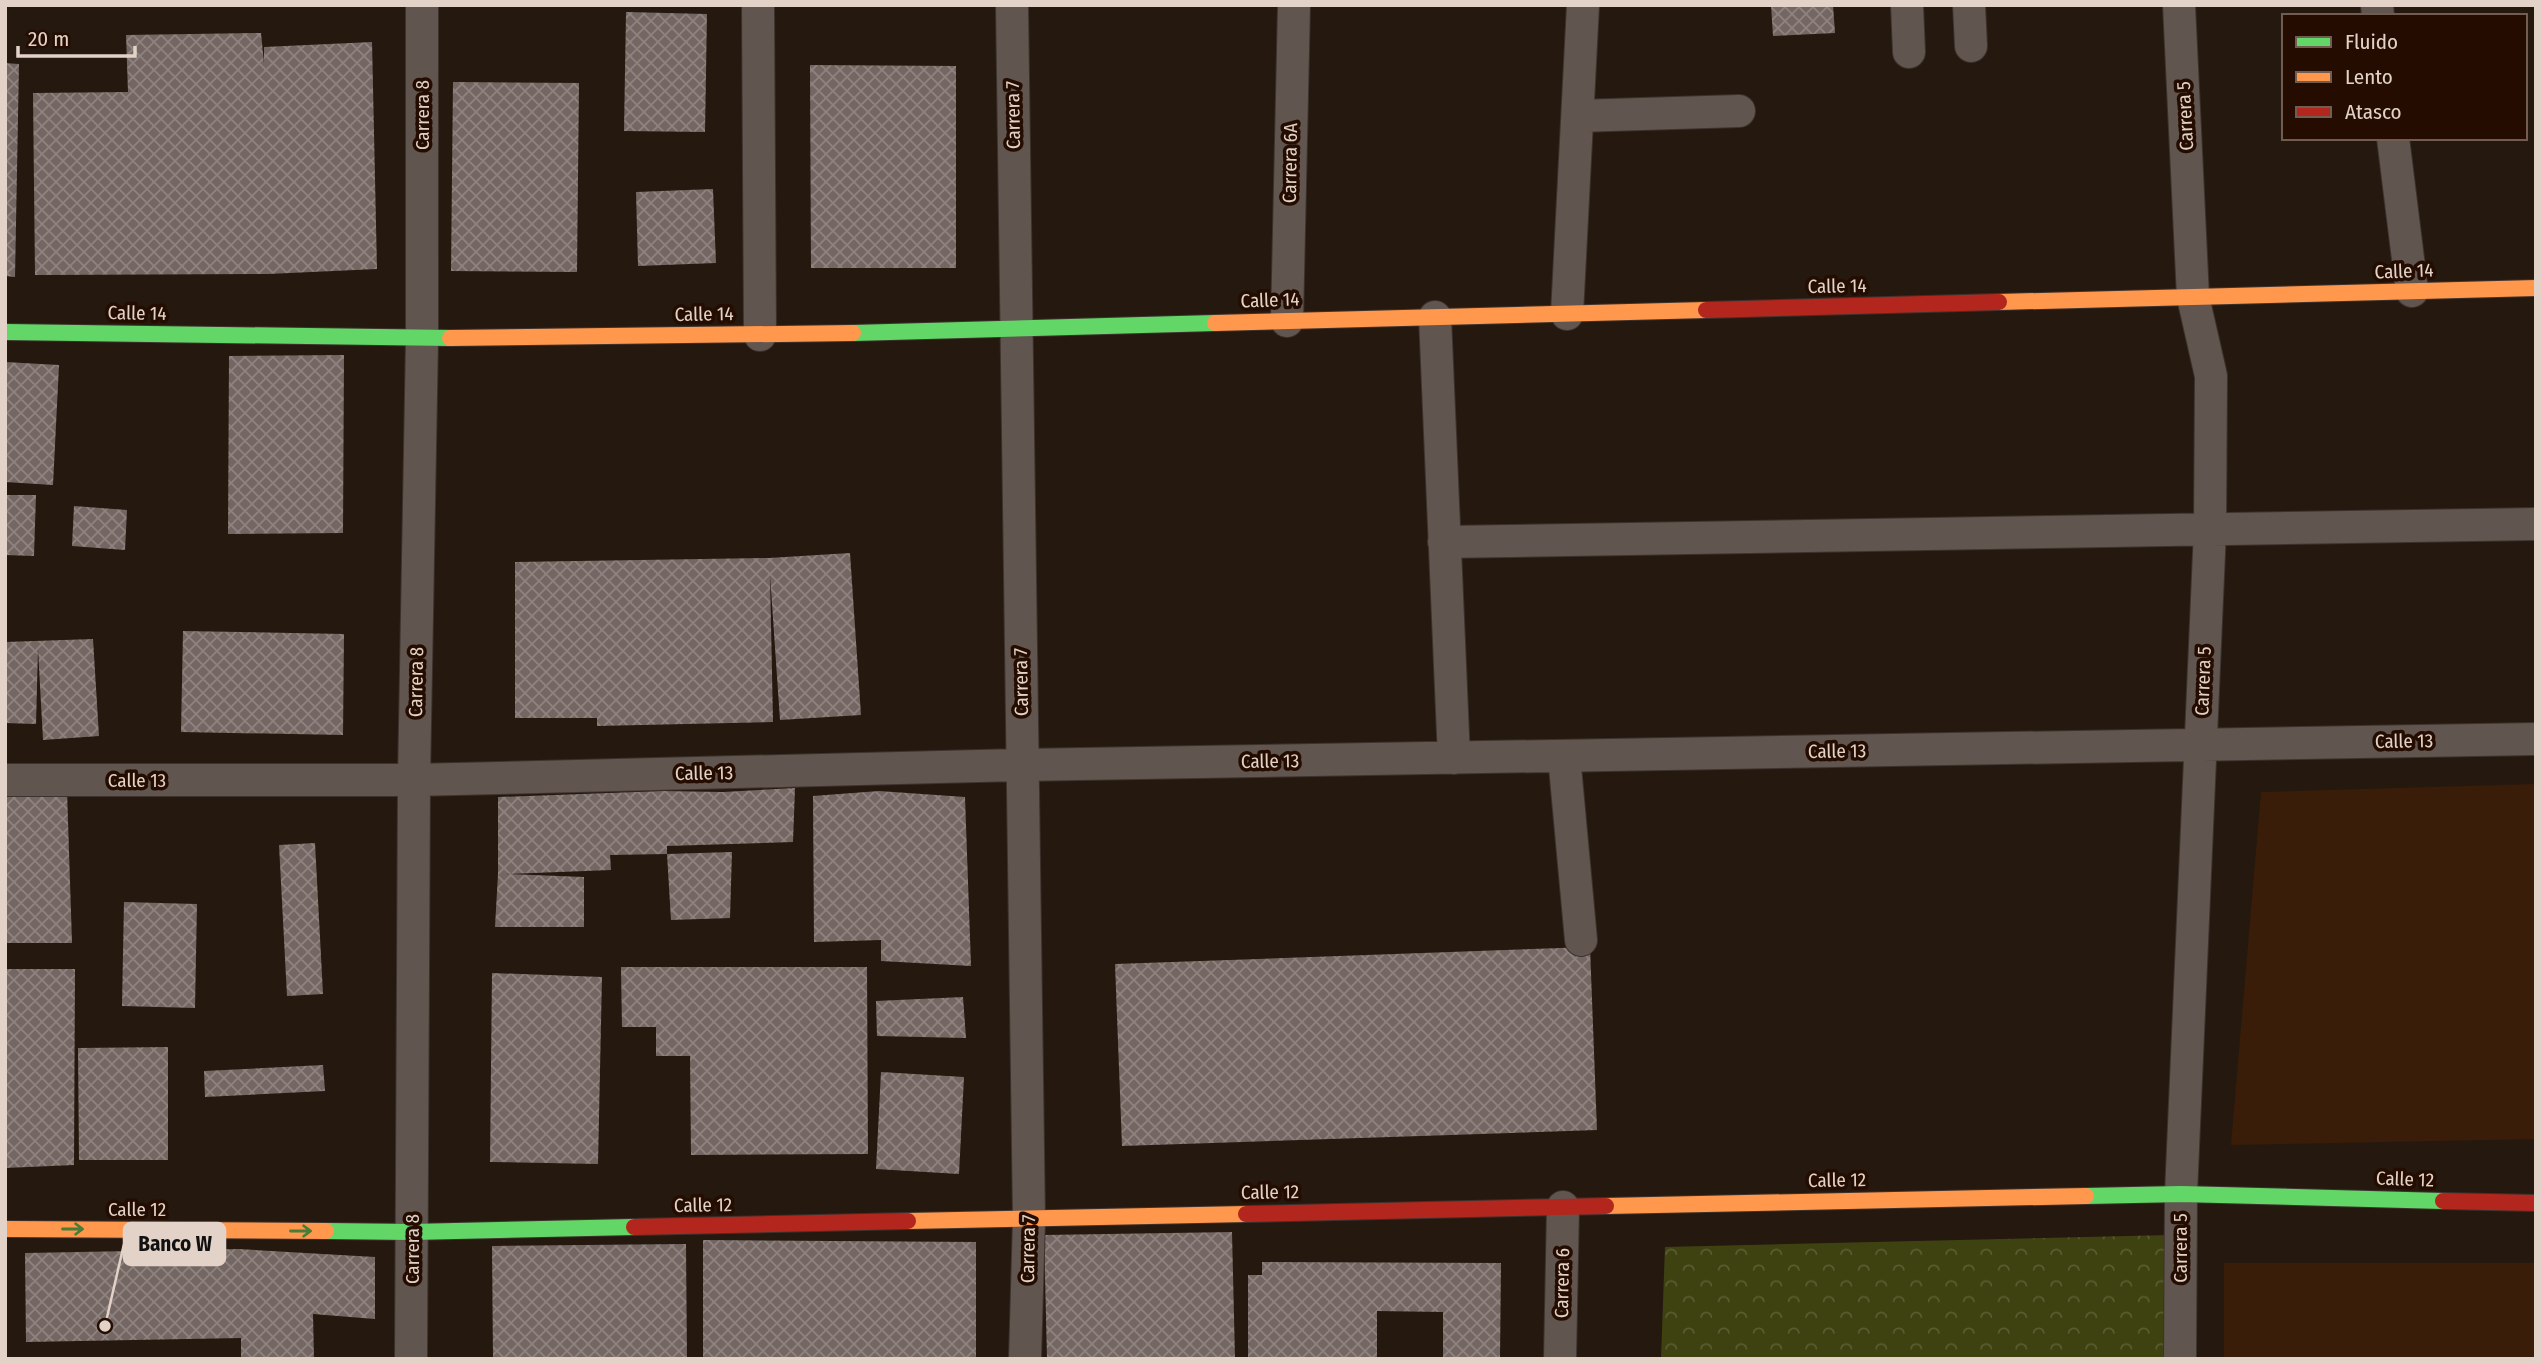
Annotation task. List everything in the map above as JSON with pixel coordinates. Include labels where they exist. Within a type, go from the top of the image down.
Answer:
[{"type":"street","name":"Carrera 8","points":[[411,1359],[414,780],[422,338],[422,5]]},
{"type":"street","points":[[758,5],[760,335]]},
{"type":"street","name":"Carrera 7","points":[[1012,5],[1029,1219],[1025,1359]]},
{"type":"street","name":"Carrera 6A","points":[[1287,321],[1294,5]]},
{"type":"street","points":[[1567,314],[1583,5]]},
{"type":"street","points":[[1907,5],[1909,52]]},
{"type":"street","points":[[1969,5],[1971,46]]},
{"type":"street","name":"Carrera 5","points":[[2179,5],[2193,297],[2211,376],[2210,530],[2181,1194],[2180,1359]]},
{"type":"street","points":[[1577,116],[1739,111]]},
{"type":"street","points":[[2393,140],[2412,291]]},
{"type":"street","name":"Calle 14","points":[[5,332],[422,338],[760,335],[2536,288]]},
{"type":"street","points":[[1435,317],[1454,758]]},
{"type":"street","points":[[1444,542],[2536,524]]},
{"type":"street","name":"Calle 13","points":[[5,780],[414,780],[1022,765],[2536,739]]},
{"type":"street","points":[[1564,756],[1581,940]]},
{"type":"street","name":"Calle 12","points":[[5,1229],[412,1232],[2181,1194],[2536,1203]]},
{"type":"street","name":"Carrera 6","points":[[1560,1359],[1563,1207]]},
{"type":"shaded area","points":[[2536,784],[2536,1139],[2231,1145],[2261,792]]},
{"type":"shaded area","points":[[2224,1263],[2536,1263],[2536,1359],[2224,1359]]},
{"type":"green space","points":[[2171,1235],[2174,1359],[1661,1359],[1665,1247]]},
{"type":"building","points":[[1771,5],[1833,5],[1835,33],[1773,36]]},
{"type":"building","points":[[626,12],[707,14],[705,132],[624,131]]},
{"type":"building","points":[[261,33],[264,63],[264,47],[372,42],[377,269],[268,274],[35,275],[33,93],[128,92],[126,35]]},
{"type":"building","points":[[5,63],[19,64],[15,277],[5,276]]},
{"type":"building","points":[[810,65],[956,66],[956,268],[811,268]]},
{"type":"building","points":[[453,82],[579,83],[577,272],[451,271]]},
{"type":"building","points":[[713,189],[716,263],[638,266],[636,192]]},
{"type":"building","points":[[344,355],[343,533],[228,534],[229,356]]},
{"type":"building","points":[[5,362],[59,365],[53,485],[5,482]]},
{"type":"building","points":[[5,495],[36,495],[34,556],[5,555]]},
{"type":"building","points":[[74,506],[127,510],[125,550],[72,546]]},
{"type":"building","points":[[850,553],[861,715],[780,720],[770,575],[773,722],[597,726],[597,718],[515,718],[515,562],[769,558]]},
{"type":"building","points":[[183,631],[344,634],[343,735],[181,732]]},
{"type":"building","points":[[93,639],[99,736],[43,740],[38,649],[36,724],[5,723],[5,642]]},
{"type":"building","points":[[795,788],[793,842],[667,846],[667,854],[610,855],[611,870],[505,874],[584,877],[584,927],[495,927],[498,797]]},
{"type":"building","points":[[67,790],[72,943],[5,943],[5,792]]},
{"type":"building","points":[[879,791],[965,797],[971,966],[881,961],[881,940],[814,942],[813,796]]},
{"type":"building","points":[[315,843],[323,994],[287,996],[279,845]]},
{"type":"building","points":[[732,852],[730,918],[671,920],[667,854]]},
{"type":"building","points":[[124,902],[197,904],[195,1008],[122,1006]]},
{"type":"building","points":[[1590,947],[1597,1130],[1122,1146],[1115,964]]},
{"type":"building","points":[[621,967],[867,967],[868,1154],[691,1155],[690,1056],[656,1056],[656,1027],[622,1027]]},
{"type":"building","points":[[5,969],[75,969],[74,1165],[5,1168]]},
{"type":"building","points":[[492,973],[602,977],[598,1164],[490,1162]]},
{"type":"building","points":[[963,997],[966,1038],[877,1036],[876,1001]]},
{"type":"building","points":[[168,1047],[168,1160],[79,1160],[78,1048]]},
{"type":"building","points":[[323,1065],[325,1091],[205,1097],[204,1071]]},
{"type":"building","points":[[881,1072],[964,1077],[959,1174],[876,1169]]},
{"type":"building","points":[[1232,1232],[1235,1359],[1047,1359],[1044,1235]]},
{"type":"building","points":[[703,1240],[976,1242],[976,1359],[703,1359]]},
{"type":"building","points":[[686,1244],[687,1359],[493,1359],[492,1246]]},
{"type":"building","points":[[239,1249],[375,1257],[375,1319],[313,1314],[314,1359],[241,1359],[241,1338],[26,1342],[25,1253]]},
{"type":"building","points":[[1262,1262],[1501,1263],[1500,1359],[1443,1359],[1443,1312],[1377,1311],[1377,1359],[1248,1359],[1248,1275],[1262,1275]]},
{"type":"traffic: fast","points":[[853,333],[1215,323]]},
{"type":"traffic: fast","points":[[5,332],[450,338]]},
{"type":"traffic: fast","points":[[2086,1196],[2181,1194],[2443,1201]]},
{"type":"traffic: fast","points":[[326,1231],[412,1232],[634,1227]]},
{"type":"traffic: slow","points":[[1999,302],[2536,288]]},
{"type":"traffic: slow","points":[[1215,323],[1706,310]]},
{"type":"traffic: slow","points":[[450,338],[853,333]]},
{"type":"traffic: slow","points":[[1606,1206],[2086,1196]]},
{"type":"traffic: slow","points":[[908,1221],[1246,1214]]},
{"type":"traffic: slow","points":[[5,1229],[326,1231]]},
{"type":"traffic: jam","points":[[1706,310],[1999,302]]},
{"type":"traffic: jam","points":[[2443,1201],[2536,1203]]},
{"type":"traffic: jam","points":[[1246,1214],[1606,1206]]},
{"type":"traffic: jam","points":[[634,1227],[908,1221]]},
{"type":"place","name":"Banco W","points":[[105,1326]]}]
